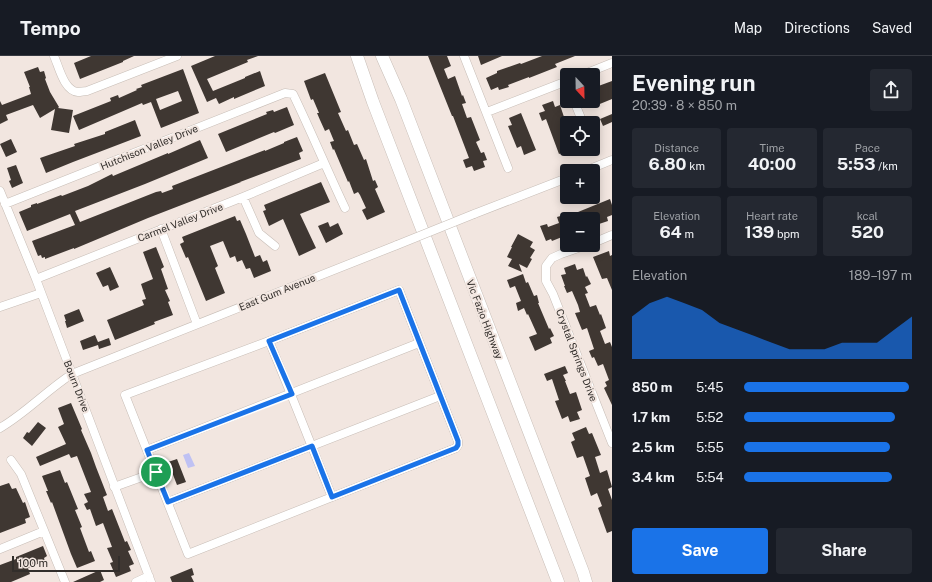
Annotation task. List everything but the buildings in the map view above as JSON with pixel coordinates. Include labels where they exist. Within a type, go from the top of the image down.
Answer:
[{"type":"highway","points":[[348,56],[373,102]]},
{"type":"highway","points":[[357,56],[373,102],[558,582]]},
{"type":"highway","name":"Vic Fazio Highway","points":[[382,56],[586,579]]},
{"type":"highway","points":[[390,56],[395,72],[400,99]]},
{"type":"highway","points":[[533,518],[538,543],[550,582]]},
{"type":"street","points":[[54,56],[64,81],[69,89],[77,92],[87,91],[177,56]]},
{"type":"street","points":[[464,56],[508,168]]},
{"type":"street","points":[[600,68],[612,63]]},
{"type":"street","points":[[487,112],[560,85]]},
{"type":"street","name":"Hutchison Valley Drive","points":[[5,204],[285,93],[293,94],[324,163]]},
{"type":"street","points":[[600,165],[612,160]]},
{"type":"street","points":[[324,163],[345,208]]},
{"type":"street","name":"Carmel Valley Drive","points":[[36,279],[243,197],[324,163]]},
{"type":"street","name":"East Gum Avenue","points":[[0,428],[16,418],[72,374],[560,181]]},
{"type":"street","name":"Bourn Drive","points":[[0,191],[36,279],[150,579]]},
{"type":"street","points":[[243,197],[260,233],[275,246]]},
{"type":"street","points":[[162,229],[197,324]]},
{"type":"street","points":[[600,240],[612,235]]},
{"type":"street","name":"Crystal Springs Drive","points":[[567,252],[552,258],[546,266],[546,281],[553,294],[612,443]]},
{"type":"street","points":[[399,290],[458,441],[458,445],[456,448],[188,554],[125,395],[269,341],[399,290]]},
{"type":"street","points":[[0,307],[41,293]]},
{"type":"street","points":[[269,341],[292,394],[332,497]]},
{"type":"street","points":[[147,450],[419,343]]},
{"type":"street","points":[[168,502],[440,396]]},
{"type":"street","points":[[10,460],[21,474],[65,582]]},
{"type":"street","points":[[114,487],[156,472]]},
{"type":"street","points":[[0,549],[44,531]]},
{"type":"street","points":[[136,582],[150,579]]},
{"type":"water","points":[[189,453],[195,466],[188,468],[183,455]]},
{"type":"route","points":[[399,290],[458,441],[456,448],[332,497],[312,446],[168,502],[156,472],[147,450],[292,394],[269,341],[399,290]]}]
